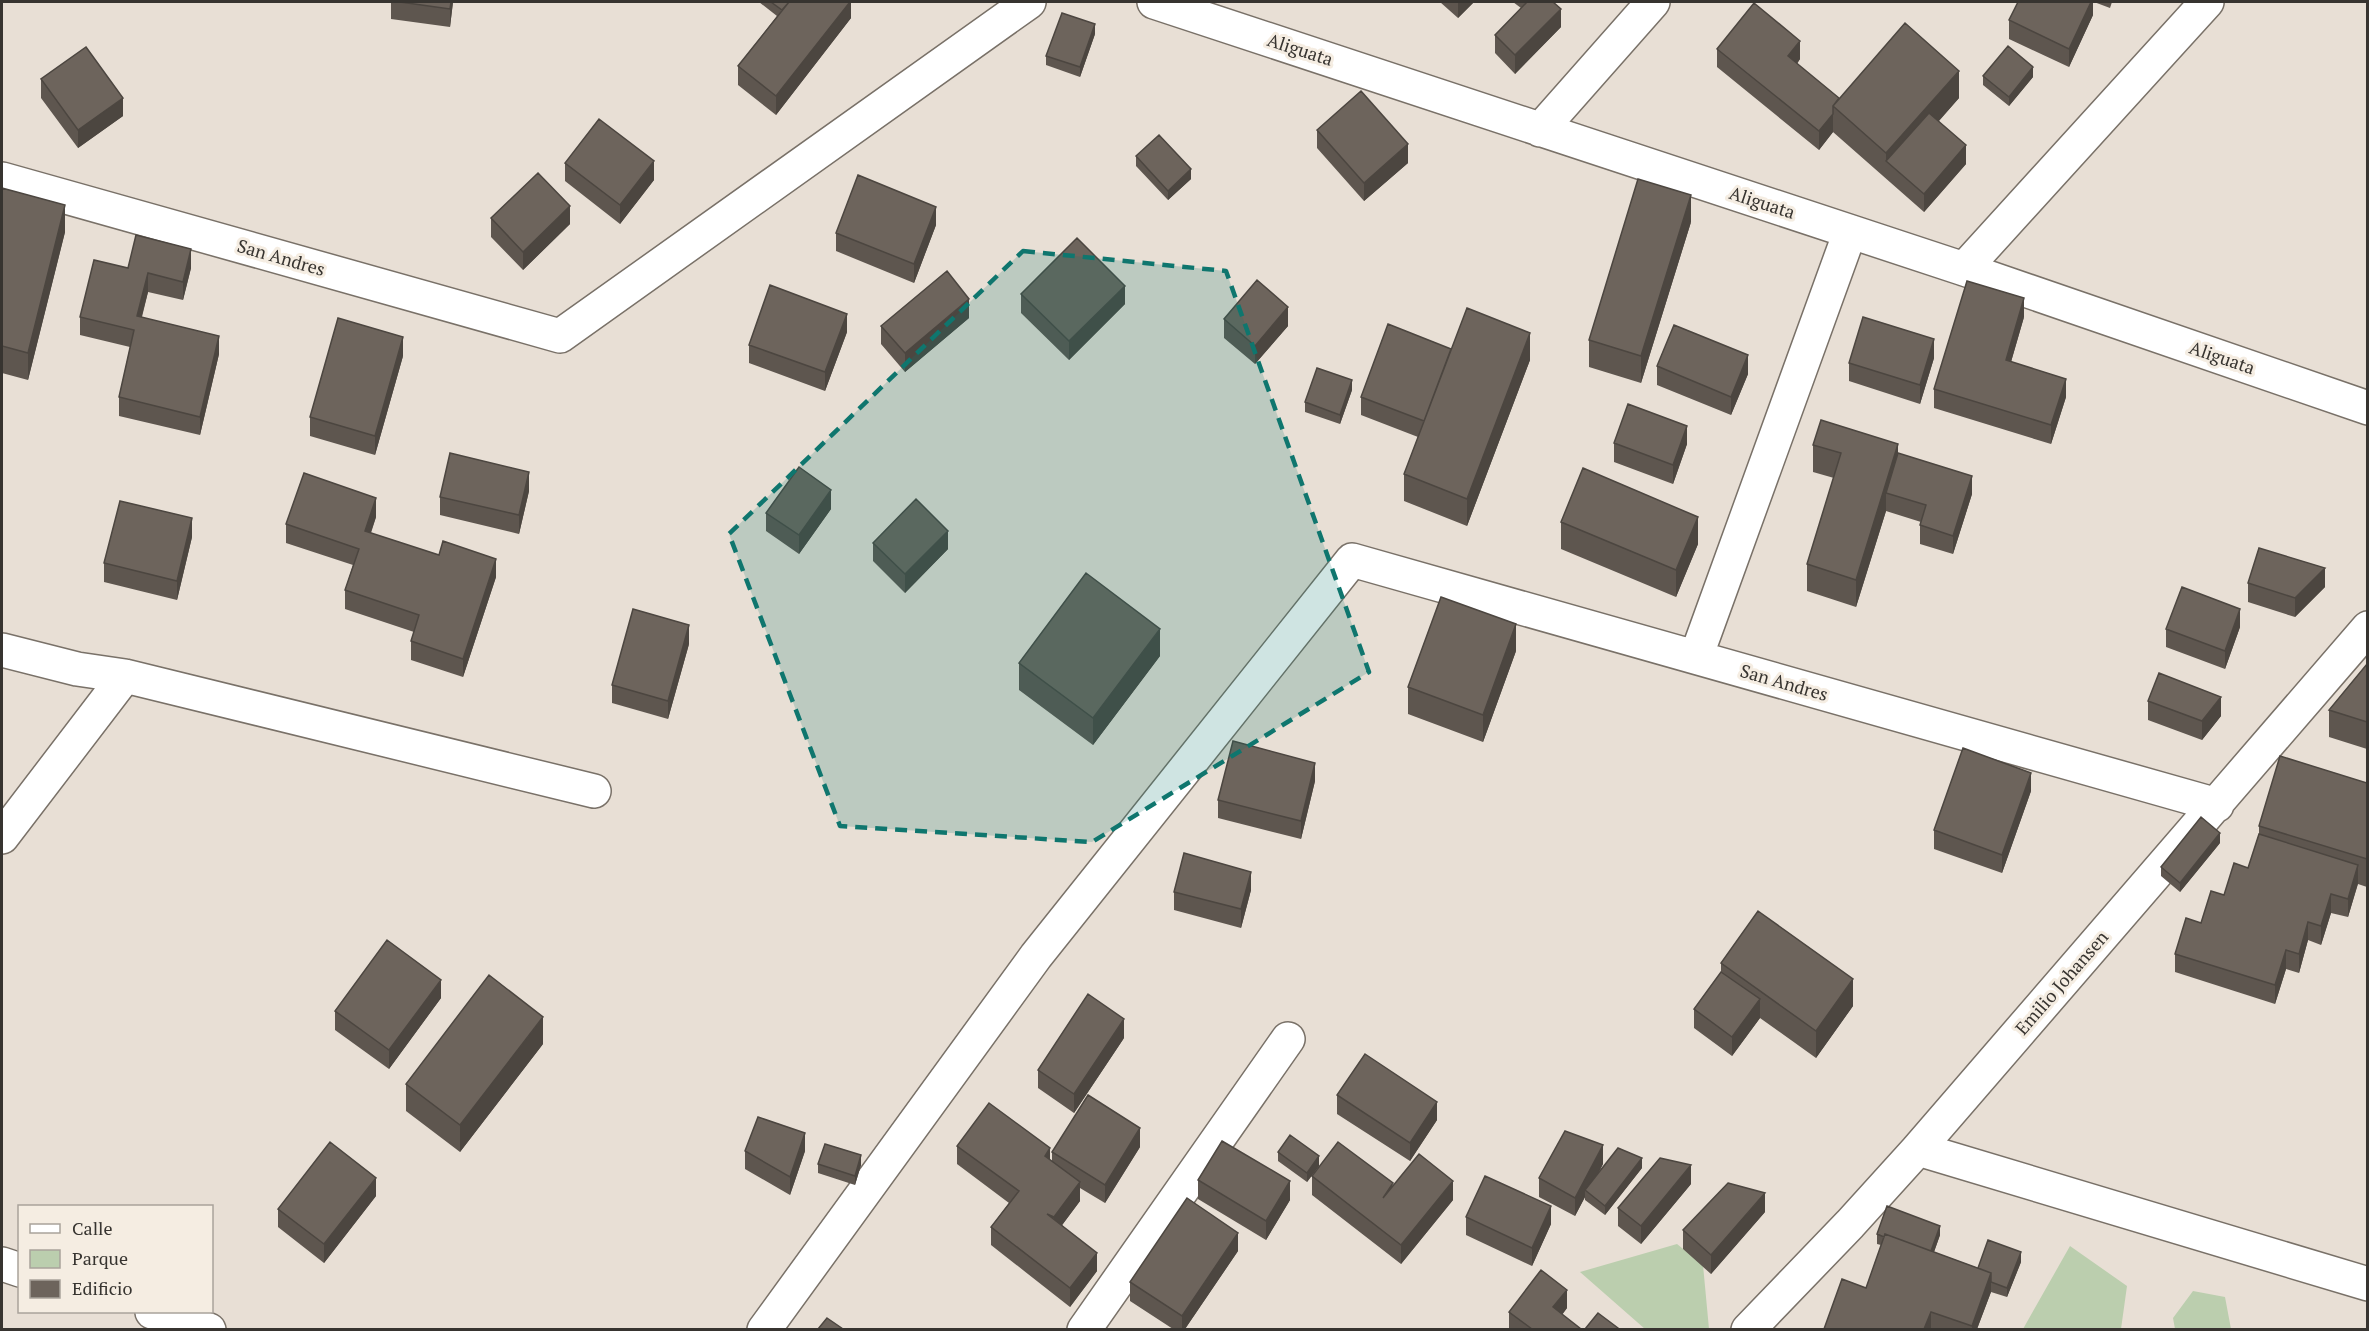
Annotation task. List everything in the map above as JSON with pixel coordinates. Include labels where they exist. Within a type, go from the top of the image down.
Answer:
[{"type":"street","name":"San Andres","points":[[2,179],[560,336],[1029,2]]},
{"type":"street","name":"Aliguata","points":[[1154,2],[1964,269],[2367,408]]},
{"type":"street","points":[[1540,130],[1653,2]]},
{"type":"street","points":[[1964,269],[2207,2]]},
{"type":"street","points":[[1696,657],[1850,232]]},
{"type":"street","name":"San Andres","points":[[764,1329],[1036,956],[1352,560],[2217,805]]},
{"type":"street","name":"Emilio Johansen","points":[[1748,1329],[1850,1224],[1918,1149],[2217,805],[2367,628]]},
{"type":"street","points":[[2,650],[77,669],[125,675],[594,791]]},
{"type":"street","points":[[2,837],[125,675]]},
{"type":"street","points":[[1084,1329],[1288,1039]]},
{"type":"street","points":[[1918,1149],[2367,1284]]},
{"type":"street","points":[[2,1264],[18,1269]]},
{"type":"street","points":[[158,1313],[209,1329]]},
{"type":"highlighted area","points":[[1023,251],[1226,271],[1369,672],[1092,842],[840,826],[729,534]]},
{"type":"green space","points":[[1677,1244],[1703,1265],[1709,1329],[1645,1329],[1580,1272]]},
{"type":"green space","points":[[2070,1246],[2127,1286],[2121,1329],[2023,1329]]},
{"type":"green space","points":[[2193,1291],[2225,1297],[2231,1329],[2175,1329],[2173,1318]]},
{"type":"building","points":[[400,2],[451,2],[450,9]]},
{"type":"building","points":[[771,2],[789,2],[782,10]]},
{"type":"building","points":[[789,2],[850,2],[776,96],[738,66]]},
{"type":"building","points":[[1527,2],[1553,2],[1561,9],[1515,55],[1495,35]]},
{"type":"building","points":[[2018,2],[2091,2],[2069,49],[2009,20]]},
{"type":"building","points":[[1754,3],[1800,41],[1788,56],[1839,98],[1833,106],[1833,114],[1819,131],[1717,49]]},
{"type":"building","points":[[1062,13],[1095,24],[1080,67],[1046,56]]},
{"type":"building","points":[[1905,23],[1959,71],[1886,153],[1833,106]]},
{"type":"building","points":[[2008,46],[2033,67],[2009,97],[1983,76]]},
{"type":"building","points":[[86,47],[123,98],[78,130],[41,79]]},
{"type":"building","points":[[1361,91],[1408,144],[1364,183],[1317,130]]},
{"type":"building","points":[[1929,113],[1966,145],[1924,194],[1886,161]]},
{"type":"building","points":[[599,119],[654,161],[620,205],[565,163]]},
{"type":"building","points":[[1159,135],[1191,169],[1168,191],[1136,156]]},
{"type":"building","points":[[538,173],[570,206],[523,252],[491,218]]},
{"type":"building","points":[[858,175],[936,207],[914,264],[836,233]]},
{"type":"building","points":[[1638,179],[1691,195],[1641,356],[1589,340]]},
{"type":"building","points":[[2,188],[65,205],[28,353],[2,346]]},
{"type":"building","points":[[136,235],[191,249],[183,282],[148,273],[137,316],[219,336],[200,417],[119,397],[134,330],[80,317],[94,260],[128,268]]},
{"type":"building","points":[[1077,238],[1125,286],[1069,341],[1021,294]]},
{"type":"building","points":[[947,271],[969,299],[905,353],[881,326]]},
{"type":"building","points":[[1257,280],[1288,307],[1255,346],[1224,319]]},
{"type":"building","points":[[1967,281],[2024,298],[2006,360],[2066,379],[2051,425],[1934,389]]},
{"type":"building","points":[[770,285],[847,314],[825,372],[749,345]]},
{"type":"building","points":[[1467,308],[1530,333],[1467,499],[1404,474]]},
{"type":"building","points":[[1863,317],[1934,339],[1920,385],[1849,363]]},
{"type":"building","points":[[338,318],[403,337],[375,436],[310,417]]},
{"type":"building","points":[[1388,324],[1451,349],[1424,421],[1361,397]]},
{"type":"building","points":[[1674,325],[1748,355],[1731,397],[1657,366]]},
{"type":"building","points":[[1317,368],[1352,380],[1340,415],[1305,402]]},
{"type":"building","points":[[1628,404],[1687,426],[1673,465],[1614,443]]},
{"type":"building","points":[[1821,420],[1898,444],[1856,580],[1807,564],[1841,453],[1813,445]]},
{"type":"building","points":[[450,453],[529,472],[519,515],[440,497]]},
{"type":"building","points":[[1898,453],[1972,476],[1953,536],[1920,525],[1926,505],[1886,493]]},
{"type":"building","points":[[799,467],[831,490],[799,535],[766,513]]},
{"type":"building","points":[[1583,468],[1698,517],[1676,570],[1561,522]]},
{"type":"building","points":[[304,473],[376,498],[365,531],[439,555],[443,541],[496,559],[463,659],[411,641],[419,615],[345,590],[359,549],[286,524]]},
{"type":"building","points":[[916,499],[948,531],[905,574],[873,543]]},
{"type":"building","points":[[120,501],[192,518],[177,581],[104,563]]},
{"type":"building","points":[[2259,548],[2325,568],[2295,598],[2248,583]]},
{"type":"building","points":[[1086,573],[1160,629],[1093,718],[1019,663]]},
{"type":"building","points":[[2182,587],[2240,609],[2225,651],[2166,629]]},
{"type":"building","points":[[1441,597],[1516,624],[1483,715],[1408,687]]},
{"type":"building","points":[[633,609],[689,625],[668,701],[612,685]]},
{"type":"building","points":[[2367,664],[2367,722],[2329,710]]},
{"type":"building","points":[[2159,673],[2221,697],[2202,721],[2148,701]]},
{"type":"building","points":[[1233,741],[1315,763],[1301,821],[1218,800]]},
{"type":"building","points":[[1963,748],[2031,773],[2002,855],[1934,830]]},
{"type":"building","points":[[2280,756],[2367,783],[2367,859],[2259,826]]},
{"type":"building","points":[[2201,817],[2220,833],[2180,883],[2161,867]]},
{"type":"building","points":[[2259,834],[2358,865],[2348,899],[2331,894],[2321,926],[2308,922],[2299,954],[2286,950],[2275,985],[2175,954],[2186,918],[2201,923],[2211,891],[2224,895],[2234,863],[2248,868]]},
{"type":"building","points":[[1184,853],[1251,872],[1241,909],[1174,892]]},
{"type":"building","points":[[1758,911],[1853,979],[1816,1031],[1721,963]]},
{"type":"building","points":[[387,940],[441,980],[389,1050],[335,1011]]},
{"type":"building","points":[[1721,972],[1760,999],[1732,1037],[1694,1009]]},
{"type":"building","points":[[489,975],[543,1017],[460,1125],[406,1084]]},
{"type":"building","points":[[1088,994],[1124,1019],[1074,1094],[1038,1070]]},
{"type":"building","points":[[1365,1054],[1437,1102],[1410,1143],[1337,1095]]},
{"type":"building","points":[[1088,1095],[1140,1128],[1105,1185],[1052,1152]]},
{"type":"building","points":[[989,1103],[1050,1148],[1045,1156],[1080,1182],[1054,1217],[1047,1214],[1097,1253],[1070,1288],[991,1227],[1019,1191],[957,1146]]},
{"type":"building","points":[[758,1117],[805,1133],[790,1177],[745,1151]]},
{"type":"building","points":[[1565,1131],[1603,1145],[1575,1198],[1539,1178]]},
{"type":"building","points":[[1290,1135],[1319,1156],[1307,1173],[1278,1152]]},
{"type":"building","points":[[1222,1141],[1290,1181],[1266,1221],[1198,1180]]},
{"type":"building","points":[[330,1142],[376,1178],[324,1244],[278,1209]]},
{"type":"building","points":[[1338,1142],[1393,1183],[1383,1198],[1419,1154],[1453,1181],[1401,1245],[1312,1176]]},
{"type":"building","points":[[825,1144],[861,1155],[855,1176],[818,1164]]},
{"type":"building","points":[[1618,1148],[1642,1158],[1605,1206],[1585,1190]]},
{"type":"building","points":[[1660,1158],[1691,1165],[1641,1226],[1618,1208]]},
{"type":"building","points":[[1485,1176],[1551,1206],[1532,1248],[1466,1217]]},
{"type":"building","points":[[1728,1183],[1765,1193],[1711,1255],[1683,1230]]},
{"type":"building","points":[[1187,1198],[1238,1233],[1182,1316],[1130,1282]]},
{"type":"building","points":[[1887,1206],[1940,1226],[1931,1251],[1885,1234],[1884,1237],[1877,1234]]},
{"type":"building","points":[[1885,1234],[1991,1273],[1972,1326],[1931,1312],[1924,1329],[1824,1329],[1842,1279],[1866,1288]]},
{"type":"building","points":[[1988,1240],[2021,1252],[2007,1288],[1991,1282],[1991,1273],[1978,1268]]},
{"type":"building","points":[[1541,1270],[1567,1290],[1553,1307],[1581,1329],[1532,1329],[1509,1312]]},
{"type":"building","points":[[1598,1313],[1618,1328],[1585,1329]]},
{"type":"building","points":[[827,1318],[843,1329],[818,1329]]}]
